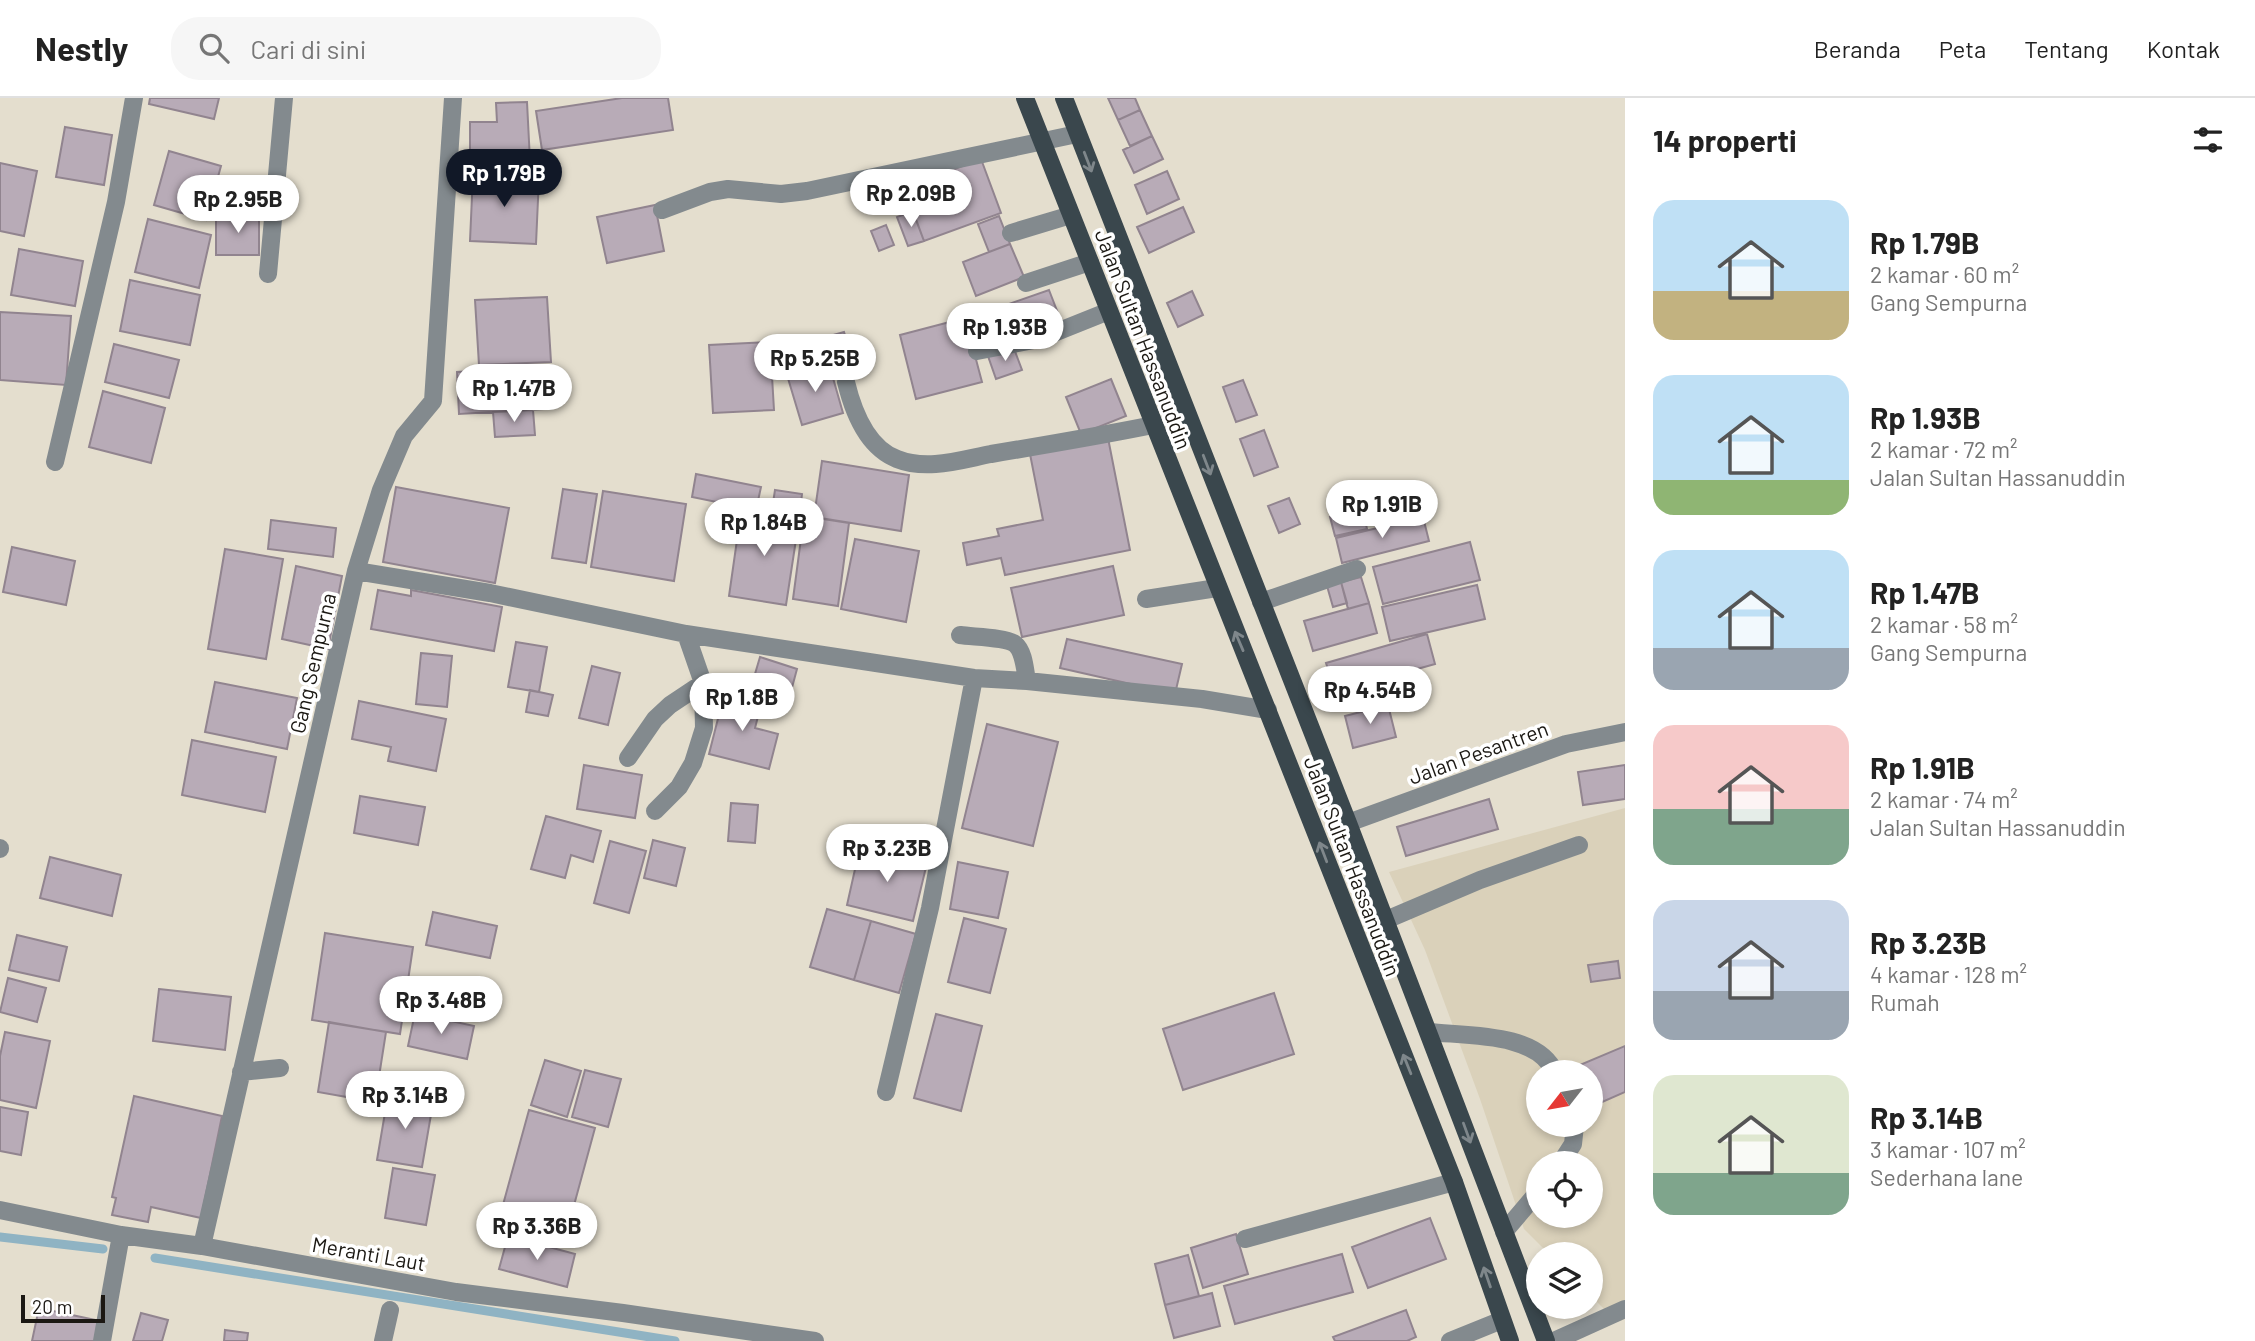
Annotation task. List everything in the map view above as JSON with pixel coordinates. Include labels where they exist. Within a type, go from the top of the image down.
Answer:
[{"type":"main road","name":"Jalan Sultan Hassanuddin","points":[[1026,98],[1217,588],[1268,710],[1454,1182],[1510,1341]]},
{"type":"main road","name":"Jalan Sultan Hassanuddin","points":[[1064,98],[1386,920],[1546,1341]]},
{"type":"street","points":[[55,462],[116,202],[134,98]]},
{"type":"street","points":[[268,274],[284,98]]},
{"type":"street","name":"Gang Sempurna","points":[[202,1246],[356,571],[380,490],[404,436],[433,401],[453,98]]},
{"type":"street","points":[[662,210],[710,192],[728,189],[781,194],[807,191],[1077,134]]},
{"type":"street","points":[[1011,233],[1071,215]]},
{"type":"street","points":[[1026,283],[1090,262]]},
{"type":"street","points":[[977,351],[1039,339],[1109,311]]},
{"type":"street","points":[[846,382],[852,406],[874,443],[894,458],[912,463],[934,465],[1153,425]]},
{"type":"street","points":[[1261,602],[1357,569]]},
{"type":"street","points":[[356,571],[489,593],[686,634],[974,678],[1202,699],[1268,710]]},
{"type":"street","points":[[1146,598],[1217,588]]},
{"type":"street","points":[[655,811],[679,787],[694,763],[704,729],[703,683],[686,634]]},
{"type":"street","points":[[960,635],[1015,644],[1021,655],[1027,681]]},
{"type":"street","points":[[887,1092],[930,908],[974,678]]},
{"type":"street","points":[[628,758],[656,719],[670,705],[703,683]]},
{"type":"street","name":"Jalan Pesantren","points":[[1348,823],[1566,744],[1625,732]]},
{"type":"street","points":[[1386,920],[1480,880],[1579,845]]},
{"type":"street","points":[[1429,1032],[1511,1041],[1528,1046],[1546,1060]]},
{"type":"street","points":[[241,1072],[280,1068]]},
{"type":"street","points":[[1245,1239],[1454,1182]]},
{"type":"street","points":[[1504,1231],[1526,1206]]},
{"type":"street","name":"Meranti Laut","points":[[0,1210],[121,1235],[202,1246],[456,1292],[815,1341]]},
{"type":"street","points":[[102,1341],[121,1235]]},
{"type":"street","points":[[383,1341],[390,1310]]},
{"type":"street","points":[[1554,1341],[1625,1310]]},
{"type":"street","points":[[1450,1341],[1502,1320]]},
{"type":"shaded area","points":[[1625,808],[1625,1319],[1617,1322],[1603,1308],[1603,1242],[1537,1242],[1524,1229],[1425,950],[1389,872]]},
{"type":"building","points":[[150,98],[219,98],[214,119],[149,104]]},
{"type":"building","points":[[622,98],[668,98],[673,130],[542,150],[536,111]]},
{"type":"building","points":[[1108,98],[1135,98],[1140,110],[1118,120]]},
{"type":"building","points":[[527,102],[530,161],[470,163],[470,122],[497,122],[496,103]]},
{"type":"building","points":[[1140,110],[1152,136],[1130,146],[1118,120]]},
{"type":"building","points":[[65,127],[112,135],[104,185],[56,177]]},
{"type":"building","points":[[1152,136],[1163,159],[1134,173],[1123,150]]},
{"type":"building","points":[[169,151],[221,166],[206,220],[154,205]]},
{"type":"building","points":[[981,159],[1001,213],[924,241],[904,188]]},
{"type":"building","points":[[0,163],[37,171],[24,236],[0,231]]},
{"type":"building","points":[[1167,171],[1179,199],[1147,214],[1135,185]]},
{"type":"building","points":[[473,174],[539,177],[536,244],[470,241]]},
{"type":"building","points":[[655,205],[664,251],[607,263],[597,217]]},
{"type":"building","points":[[1183,207],[1194,232],[1149,253],[1137,227]]},
{"type":"building","points":[[913,211],[924,241],[908,246],[897,217]]},
{"type":"building","points":[[216,214],[259,214],[259,255],[216,255]]},
{"type":"building","points":[[999,216],[1010,244],[989,252],[978,224]]},
{"type":"building","points":[[148,219],[211,235],[199,288],[135,272]]},
{"type":"building","points":[[886,225],[894,245],[879,251],[871,231]]},
{"type":"building","points":[[1010,244],[1024,277],[976,296],[963,262]]},
{"type":"building","points":[[19,249],[83,261],[75,306],[11,295]]},
{"type":"building","points":[[130,280],[200,295],[190,345],[120,331]]},
{"type":"building","points":[[1049,290],[1059,316],[1016,332],[1006,305]]},
{"type":"building","points":[[1192,291],[1203,315],[1178,327],[1167,303]]},
{"type":"building","points":[[547,297],[551,362],[479,365],[475,300]]},
{"type":"building","points":[[0,312],[71,316],[66,385],[0,380]]},
{"type":"building","points":[[965,318],[982,382],[916,399],[900,335]]},
{"type":"building","points":[[844,332],[852,357],[787,375],[780,350]]},
{"type":"building","points":[[770,342],[774,410],[713,413],[709,345]]},
{"type":"building","points":[[114,344],[179,360],[169,398],[105,382]]},
{"type":"building","points":[[1013,346],[1022,370],[996,379],[988,356]]},
{"type":"building","points":[[829,364],[843,413],[802,425],[787,375]]},
{"type":"building","points":[[541,367],[543,409],[459,414],[457,372]]},
{"type":"building","points":[[1111,379],[1126,416],[1081,434],[1066,397]]},
{"type":"building","points":[[1243,380],[1257,415],[1236,422],[1223,387]]},
{"type":"building","points":[[103,391],[165,408],[151,463],[89,447]]},
{"type":"building","points":[[533,410],[535,435],[495,437],[493,412]]},
{"type":"building","points":[[1264,430],[1278,467],[1254,476],[1240,439]]},
{"type":"building","points":[[1108,438],[1130,550],[1005,575],[1001,558],[967,565],[963,543],[999,536],[997,529],[1043,520],[1030,454]]},
{"type":"building","points":[[822,461],[909,475],[901,531],[814,517]]},
{"type":"building","points":[[696,474],[761,487],[756,510],[692,497]]},
{"type":"building","points":[[396,487],[509,508],[495,583],[383,562]]},
{"type":"building","points":[[563,489],[597,494],[586,563],[552,558]]},
{"type":"building","points":[[775,490],[802,494],[799,520],[771,516]]},
{"type":"building","points":[[603,491],[686,504],[674,581],[591,567]]},
{"type":"building","points":[[1289,498],[1300,524],[1279,533],[1268,506]]},
{"type":"building","points":[[1363,510],[1367,529],[1335,536],[1330,517]]},
{"type":"building","points":[[741,512],[799,520],[786,605],[729,596]]},
{"type":"building","points":[[804,516],[849,523],[838,606],[793,599]]},
{"type":"building","points":[[1423,517],[1429,541],[1342,563],[1336,538]]},
{"type":"building","points":[[271,520],[336,528],[333,557],[268,549]]},
{"type":"building","points":[[855,539],[919,551],[906,622],[841,609]]},
{"type":"building","points":[[1470,542],[1480,580],[1383,604],[1373,567]]},
{"type":"building","points":[[12,547],[75,561],[66,605],[3,592]]},
{"type":"building","points":[[225,549],[283,559],[266,659],[208,649]]},
{"type":"building","points":[[296,566],[342,576],[328,649],[282,639]]},
{"type":"building","points":[[1113,566],[1124,615],[1022,637],[1011,588]]},
{"type":"building","points":[[1361,577],[1369,603],[1348,609],[1341,582]]},
{"type":"building","points":[[1341,582],[1347,603],[1333,607],[1327,586]]},
{"type":"building","points":[[1477,585],[1485,619],[1390,641],[1382,607]]},
{"type":"building","points":[[378,590],[411,596],[411,590],[502,607],[494,651],[371,629]]},
{"type":"building","points":[[1369,603],[1377,633],[1313,651],[1304,621]]},
{"type":"building","points":[[1427,634],[1435,664],[1335,692],[1326,663]]},
{"type":"building","points":[[1067,639],[1182,664],[1175,694],[1060,668]]},
{"type":"building","points":[[516,642],[547,647],[539,692],[508,687]]},
{"type":"building","points":[[421,653],[452,656],[447,707],[416,704]]},
{"type":"building","points":[[760,657],[797,669],[790,695],[752,684]]},
{"type":"building","points":[[592,666],[620,673],[608,725],[579,718]]},
{"type":"building","points":[[215,682],[297,698],[287,749],[205,732]]},
{"type":"building","points":[[530,690],[553,695],[548,716],[526,712]]},
{"type":"building","points":[[725,691],[762,701],[755,728],[778,734],[769,769],[709,754]]},
{"type":"building","points":[[359,701],[446,719],[436,771],[388,761],[391,747],[352,739]]},
{"type":"building","points":[[1388,705],[1396,737],[1353,748],[1345,716]]},
{"type":"building","points":[[987,724],[1058,742],[1033,846],[962,828]]},
{"type":"building","points":[[192,740],[276,757],[265,812],[182,795]]},
{"type":"building","points":[[584,765],[642,775],[635,818],[577,809]]},
{"type":"building","points":[[1625,765],[1625,799],[1583,805],[1578,772]]},
{"type":"building","points":[[360,796],[425,807],[418,845],[354,833]]},
{"type":"building","points":[[1489,799],[1498,829],[1406,856],[1397,827]]},
{"type":"building","points":[[731,803],[758,805],[755,843],[728,841]]},
{"type":"building","points":[[546,816],[601,831],[593,862],[571,855],[565,878],[531,869]]},
{"type":"building","points":[[653,840],[685,848],[676,886],[644,878]]},
{"type":"building","points":[[610,841],[646,851],[629,913],[594,903]]},
{"type":"building","points":[[860,847],[927,863],[913,921],[847,905]]},
{"type":"building","points":[[50,857],[121,875],[112,916],[40,898]]},
{"type":"building","points":[[958,862],[1008,872],[998,918],[950,909]]},
{"type":"building","points":[[827,909],[871,921],[854,980],[810,967]]},
{"type":"building","points":[[433,912],[497,926],[490,958],[426,945]]},
{"type":"building","points":[[964,918],[1006,929],[990,993],[948,982]]},
{"type":"building","points":[[871,921],[916,934],[899,993],[854,980]]},
{"type":"building","points":[[325,933],[413,947],[400,1034],[312,1020]]},
{"type":"building","points":[[17,935],[67,947],[59,981],[9,970]]},
{"type":"building","points":[[1618,961],[1620,978],[1591,982],[1588,965]]},
{"type":"building","points":[[8,978],[46,988],[37,1022],[0,1012]]},
{"type":"building","points":[[159,989],[231,997],[225,1050],[153,1041]]},
{"type":"building","points":[[1274,993],[1294,1054],[1183,1090],[1163,1029]]},
{"type":"building","points":[[415,1013],[474,1026],[467,1059],[408,1046]]},
{"type":"building","points":[[936,1014],[982,1026],[961,1111],[914,1098]]},
{"type":"building","points":[[329,1022],[386,1032],[375,1102],[318,1092]]},
{"type":"building","points":[[5,1032],[50,1041],[36,1108],[0,1100],[0,1056]]},
{"type":"building","points":[[1625,1046],[1625,1092],[1603,1102],[1603,1060],[1592,1060]]},
{"type":"building","points":[[545,1060],[581,1071],[567,1117],[531,1105]]},
{"type":"building","points":[[585,1070],[621,1079],[608,1127],[572,1117]]},
{"type":"building","points":[[388,1095],[433,1103],[422,1167],[377,1160]]},
{"type":"building","points":[[134,1096],[222,1116],[201,1218],[151,1207],[148,1222],[112,1215],[116,1198],[112,1197]]},
{"type":"building","points":[[0,1107],[28,1112],[21,1155],[0,1151]]},
{"type":"building","points":[[529,1110],[595,1128],[564,1242],[498,1223]]},
{"type":"building","points":[[393,1168],[435,1175],[426,1225],[385,1218]]},
{"type":"building","points":[[1430,1218],[1446,1259],[1368,1288],[1352,1247]]},
{"type":"building","points":[[1236,1234],[1248,1274],[1203,1288],[1191,1248]]},
{"type":"building","points":[[508,1236],[575,1254],[567,1287],[499,1269]]},
{"type":"building","points":[[1342,1254],[1353,1292],[1235,1324],[1224,1286]]},
{"type":"building","points":[[1188,1255],[1199,1296],[1165,1305],[1155,1264]]},
{"type":"building","points":[[1212,1293],[1220,1326],[1174,1338],[1165,1305]]},
{"type":"building","points":[[39,1308],[105,1322],[101,1341],[32,1341]]},
{"type":"building","points":[[1406,1310],[1416,1337],[1407,1341],[1335,1341],[1333,1337]]},
{"type":"building","points":[[141,1313],[168,1320],[162,1341],[133,1341]]},
{"type":"building","points":[[225,1330],[248,1333],[247,1341],[224,1341]]},
{"type":"waterway","points":[[0,1237],[103,1249]]},
{"type":"waterway","points":[[155,1258],[675,1341]]}]
